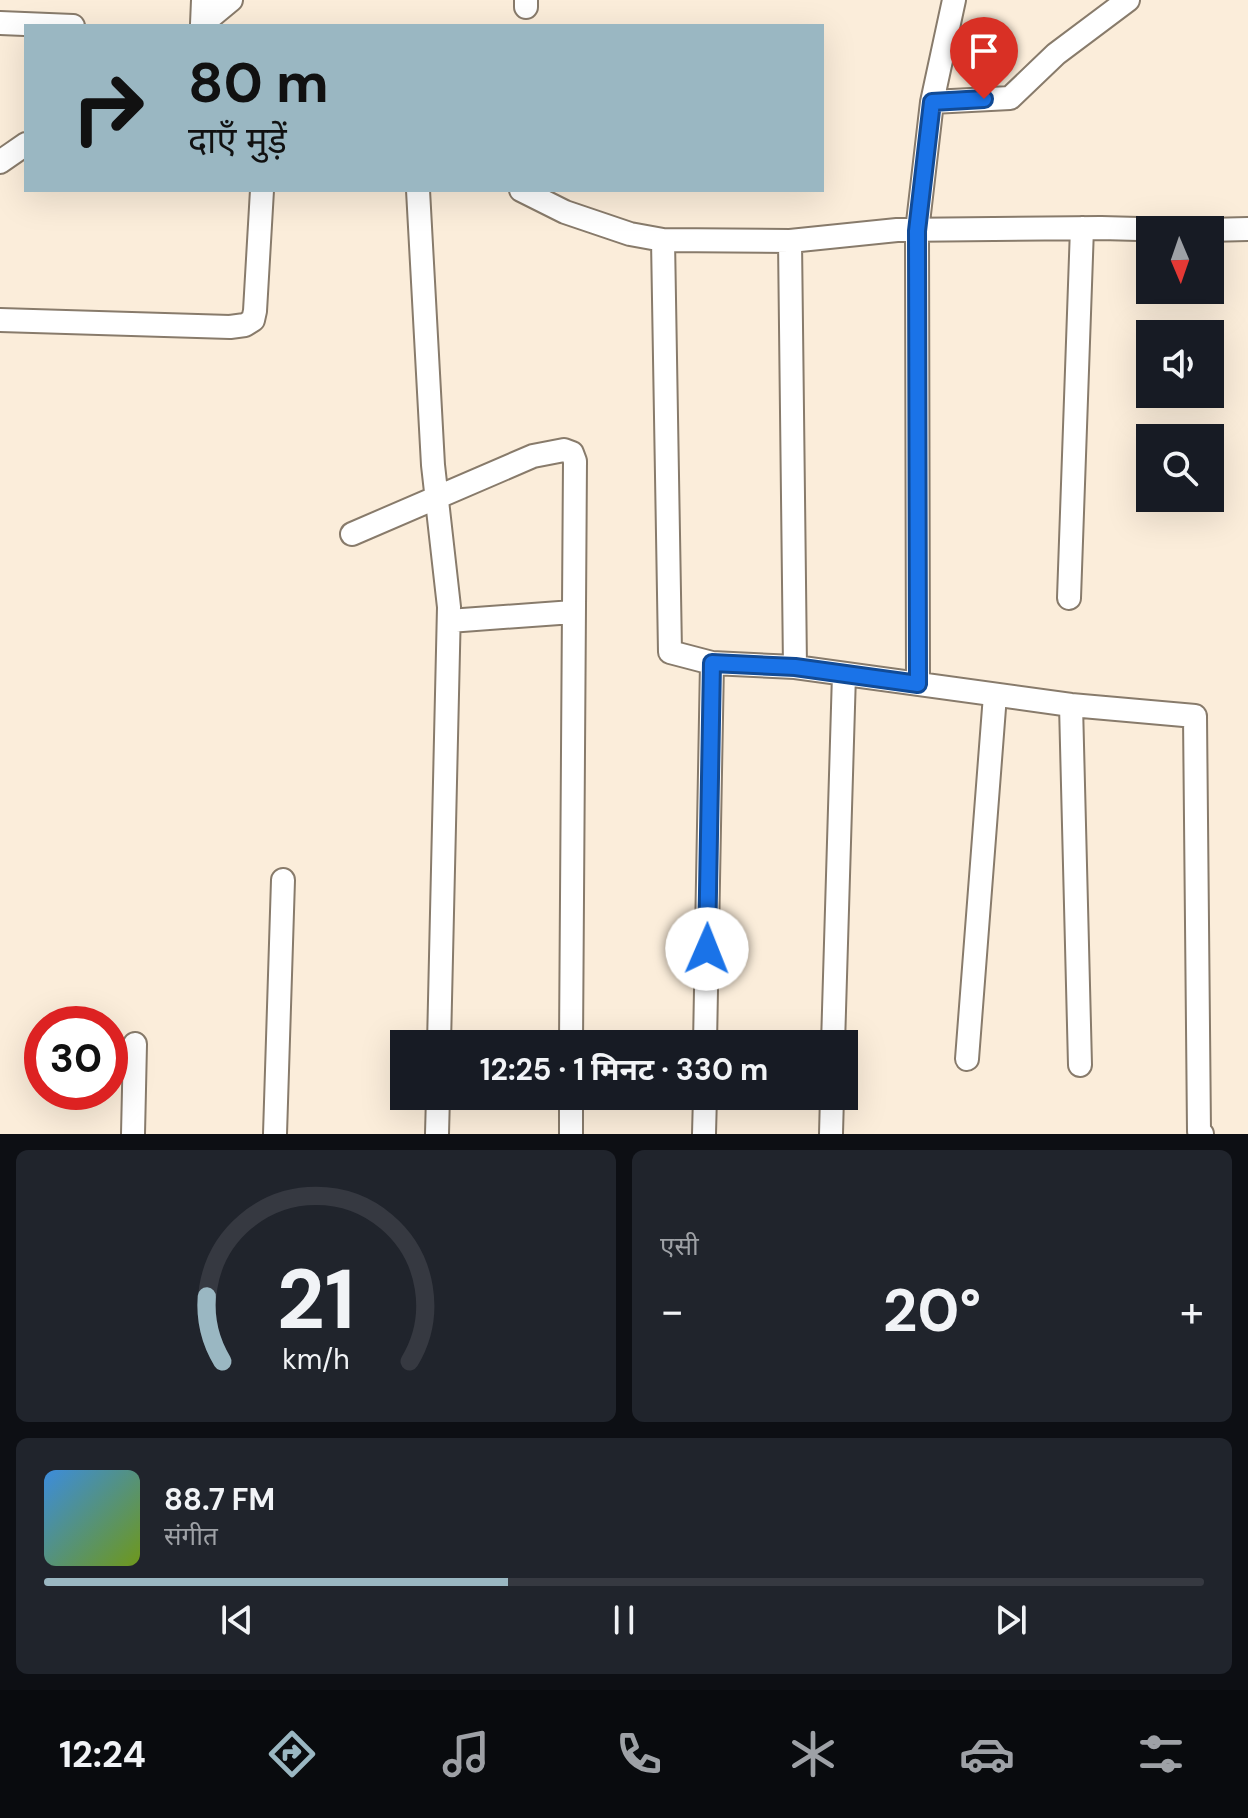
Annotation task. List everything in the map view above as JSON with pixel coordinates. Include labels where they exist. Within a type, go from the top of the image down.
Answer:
[{"type":"street","points":[[202,24],[203,0]]},
{"type":"street","points":[[203,24],[231,0]]},
{"type":"street","points":[[918,684],[917,231],[932,102],[954,0]]},
{"type":"street","points":[[932,102],[1010,98],[1056,54],[1128,0]]},
{"type":"street","points":[[0,23],[24,24]]},
{"type":"street","points":[[0,162],[24,145]]},
{"type":"street","points":[[0,320],[245,325],[253,320],[255,311],[262,192]]},
{"type":"street","points":[[418,192],[437,498],[449,621],[439,1030]]},
{"type":"street","points":[[525,192],[565,212],[630,234],[663,240],[790,241],[897,230],[1136,229]]},
{"type":"street","points":[[1069,598],[1082,228]]},
{"type":"street","points":[[1224,230],[1248,229]]},
{"type":"street","points":[[663,240],[670,652],[712,663],[795,667],[1071,705],[1195,716],[1199,1131],[1202,1134]]},
{"type":"street","points":[[790,241],[795,667]]},
{"type":"street","points":[[352,534],[533,456],[564,450],[572,453],[575,461],[571,1030]]},
{"type":"street","points":[[449,621],[573,612]]},
{"type":"street","points":[[705,1030],[712,663]]},
{"type":"street","points":[[833,1030],[844,674]]},
{"type":"street","points":[[967,1059],[995,695]]},
{"type":"street","points":[[1071,705],[1080,1065]]},
{"type":"street","points":[[275,1134],[283,880]]},
{"type":"street","points":[[133,1134],[135,1044]]},
{"type":"street","points":[[437,1134],[438,1110]]},
{"type":"street","points":[[571,1110],[571,1134]]},
{"type":"street","points":[[704,1134],[705,1110]]},
{"type":"street","points":[[831,1134],[832,1110]]},
{"type":"route","points":[[707,949],[712,663],[795,667],[918,684],[917,231],[932,102],[984,99]]}]
